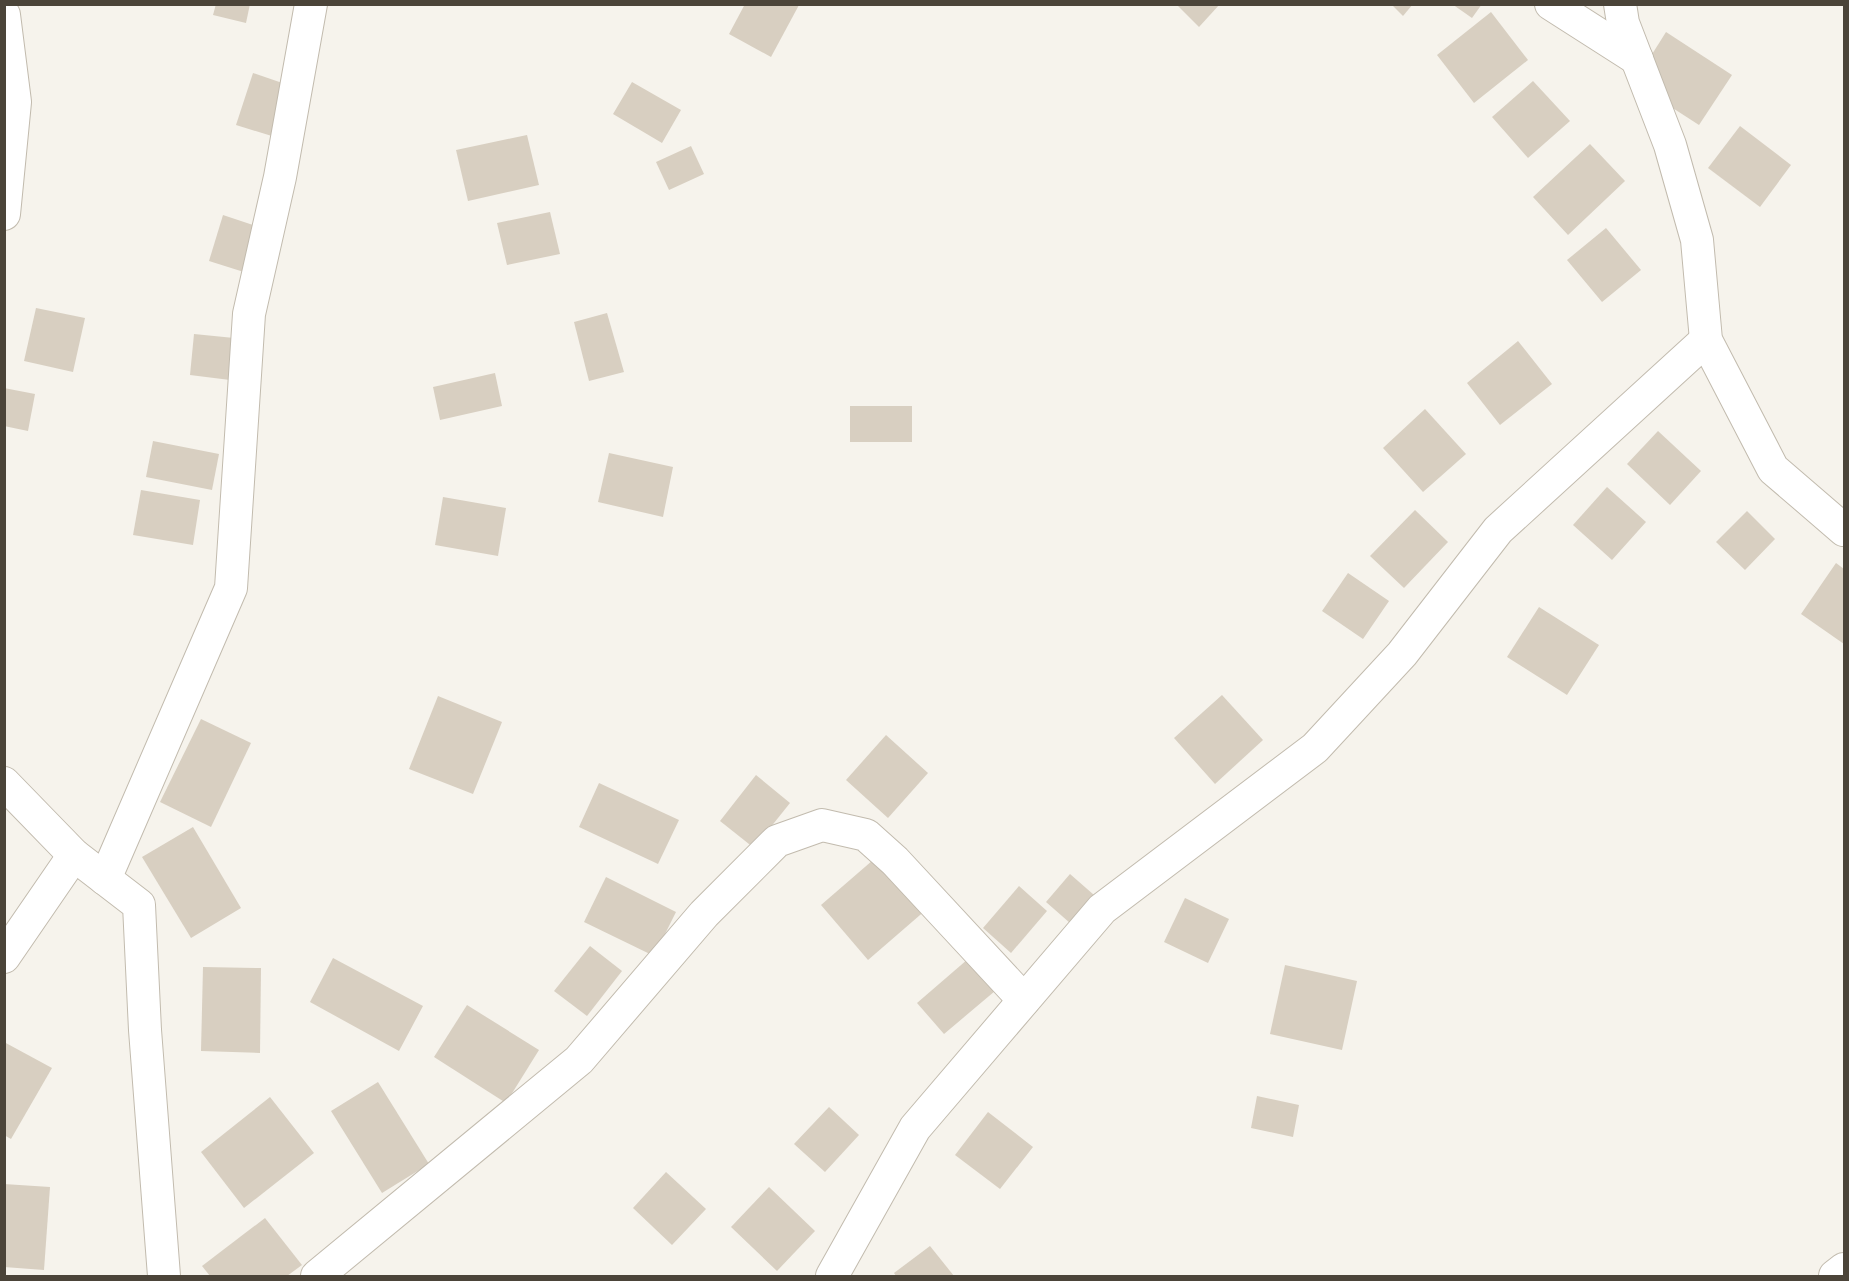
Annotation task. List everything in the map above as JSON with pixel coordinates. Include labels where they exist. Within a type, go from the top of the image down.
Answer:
[{"type":"street","points":[[105,879],[231,588],[249,314],[280,177],[311,4]]},
{"type":"street","points":[[1551,4],[1637,59]]},
{"type":"street","points":[[1620,4],[1623,23],[1670,144],[1697,240],[1706,340],[1773,468],[1845,530]]},
{"type":"street","points":[[4,15],[15,102],[4,214]]},
{"type":"street","points":[[831,1276],[915,1128],[1102,909],[1315,748],[1402,654],[1498,530],[1706,340]]},
{"type":"street","points":[[4,783],[74,855],[139,905],[164,1276]]},
{"type":"street","points":[[317,1276],[579,1060],[704,914],[777,841],[822,825],[866,835],[895,861],[1024,1000]]},
{"type":"street","points":[[4,957],[74,855]]},
{"type":"street","points":[[1835,1276],[1845,1269]]},
{"type":"building","points":[[216,4],[250,4],[246,23],[213,15]]},
{"type":"building","points":[[745,4],[799,5],[771,57],[729,34]]},
{"type":"building","points":[[1176,4],[1220,4],[1199,27]]},
{"type":"building","points":[[1391,4],[1413,4],[1403,16]]},
{"type":"building","points":[[1452,4],[1482,4],[1472,18]]},
{"type":"building","points":[[1491,12],[1528,60],[1474,103],[1437,55]]},
{"type":"building","points":[[1666,32],[1732,75],[1699,125],[1634,83]]},
{"type":"building","points":[[253,73],[291,86],[275,137],[236,125]]},
{"type":"building","points":[[1533,81],[1570,121],[1528,158],[1492,117]]},
{"type":"building","points":[[632,82],[681,110],[662,143],[613,114]]},
{"type":"building","points":[[1740,126],[1791,165],[1760,207],[1708,168]]},
{"type":"building","points":[[527,135],[539,185],[468,201],[456,150]]},
{"type":"building","points":[[1590,144],[1625,181],[1568,235],[1533,197]]},
{"type":"building","points":[[691,146],[704,174],[669,190],[656,162]]},
{"type":"building","points":[[550,212],[560,254],[507,265],[497,223]]},
{"type":"building","points":[[223,215],[262,228],[247,273],[209,261]]},
{"type":"building","points":[[1606,228],[1641,270],[1602,302],[1567,260]]},
{"type":"building","points":[[36,308],[85,318],[73,372],[24,361]]},
{"type":"building","points":[[607,313],[624,372],[589,381],[574,322]]},
{"type":"building","points":[[194,334],[234,338],[230,380],[190,375]]},
{"type":"building","points":[[1518,341],[1552,384],[1500,425],[1467,383]]},
{"type":"building","points":[[495,373],[502,406],[440,420],[433,387]]},
{"type":"building","points":[[4,388],[35,394],[28,431],[4,426]]},
{"type":"building","points":[[850,406],[912,406],[912,442],[850,442]]},
{"type":"building","points":[[1425,409],[1466,454],[1423,492],[1383,448]]},
{"type":"building","points":[[1658,431],[1701,471],[1670,505],[1627,464]]},
{"type":"building","points":[[153,441],[219,454],[212,490],[146,477]]},
{"type":"building","points":[[609,453],[673,467],[663,517],[598,502]]},
{"type":"building","points":[[1607,487],[1646,522],[1612,560],[1573,525]]},
{"type":"building","points":[[141,490],[200,500],[193,545],[133,535]]},
{"type":"building","points":[[443,497],[506,508],[498,556],[435,545]]},
{"type":"building","points":[[1415,510],[1448,542],[1404,588],[1370,556]]},
{"type":"building","points":[[1747,511],[1775,539],[1745,570],[1716,542]]},
{"type":"building","points":[[1836,563],[1844,569],[1844,644],[1801,614]]},
{"type":"building","points":[[1348,573],[1389,601],[1363,639],[1322,611]]},
{"type":"building","points":[[1539,607],[1599,645],[1567,695],[1507,657]]},
{"type":"building","points":[[1222,695],[1263,740],[1215,784],[1174,738]]},
{"type":"building","points":[[438,696],[502,722],[473,794],[409,769]]},
{"type":"building","points":[[201,719],[251,743],[211,827],[160,802]]},
{"type":"building","points":[[886,735],[928,773],[888,818],[846,780]]},
{"type":"building","points":[[756,775],[790,803],[754,848],[720,821]]},
{"type":"building","points":[[599,783],[679,820],[658,864],[579,827]]},
{"type":"building","points":[[193,827],[241,908],[191,938],[142,857]]},
{"type":"building","points":[[880,854],[927,909],[868,960],[821,905]]},
{"type":"building","points":[[1070,874],[1094,895],[1070,923],[1046,902]]},
{"type":"building","points":[[606,877],[676,912],[654,956],[584,922]]},
{"type":"building","points":[[1019,886],[1047,911],[1011,953],[983,928]]},
{"type":"building","points":[[1185,898],[1229,919],[1208,963],[1164,942]]},
{"type":"building","points":[[590,946],[622,971],[587,1016],[554,991]]},
{"type":"building","points":[[333,958],[423,1006],[399,1051],[310,1002]]},
{"type":"building","points":[[968,959],[995,991],[944,1034],[917,1003]]},
{"type":"building","points":[[1285,965],[1357,981],[1342,1050],[1270,1034]]},
{"type":"building","points":[[203,967],[261,968],[260,1053],[201,1051]]},
{"type":"building","points":[[467,1005],[539,1050],[506,1103],[434,1057]]},
{"type":"building","points":[[4,1042],[52,1068],[11,1139],[4,1135]]},
{"type":"building","points":[[378,1082],[429,1164],[382,1193],[331,1111]]},
{"type":"building","points":[[1257,1096],[1299,1105],[1293,1137],[1251,1128]]},
{"type":"building","points":[[270,1097],[314,1153],[244,1208],[201,1152]]},
{"type":"building","points":[[829,1107],[859,1135],[825,1172],[794,1144]]},
{"type":"building","points":[[988,1112],[1033,1147],[1000,1189],[955,1155]]},
{"type":"building","points":[[666,1172],[706,1209],[672,1245],[633,1208]]},
{"type":"building","points":[[4,1184],[50,1187],[44,1270],[4,1267]]},
{"type":"building","points":[[769,1187],[815,1231],[777,1271],[731,1227]]},
{"type":"building","points":[[265,1218],[302,1265],[287,1276],[210,1276],[202,1266]]},
{"type":"building","points":[[930,1246],[954,1276],[896,1276],[894,1273]]}]
